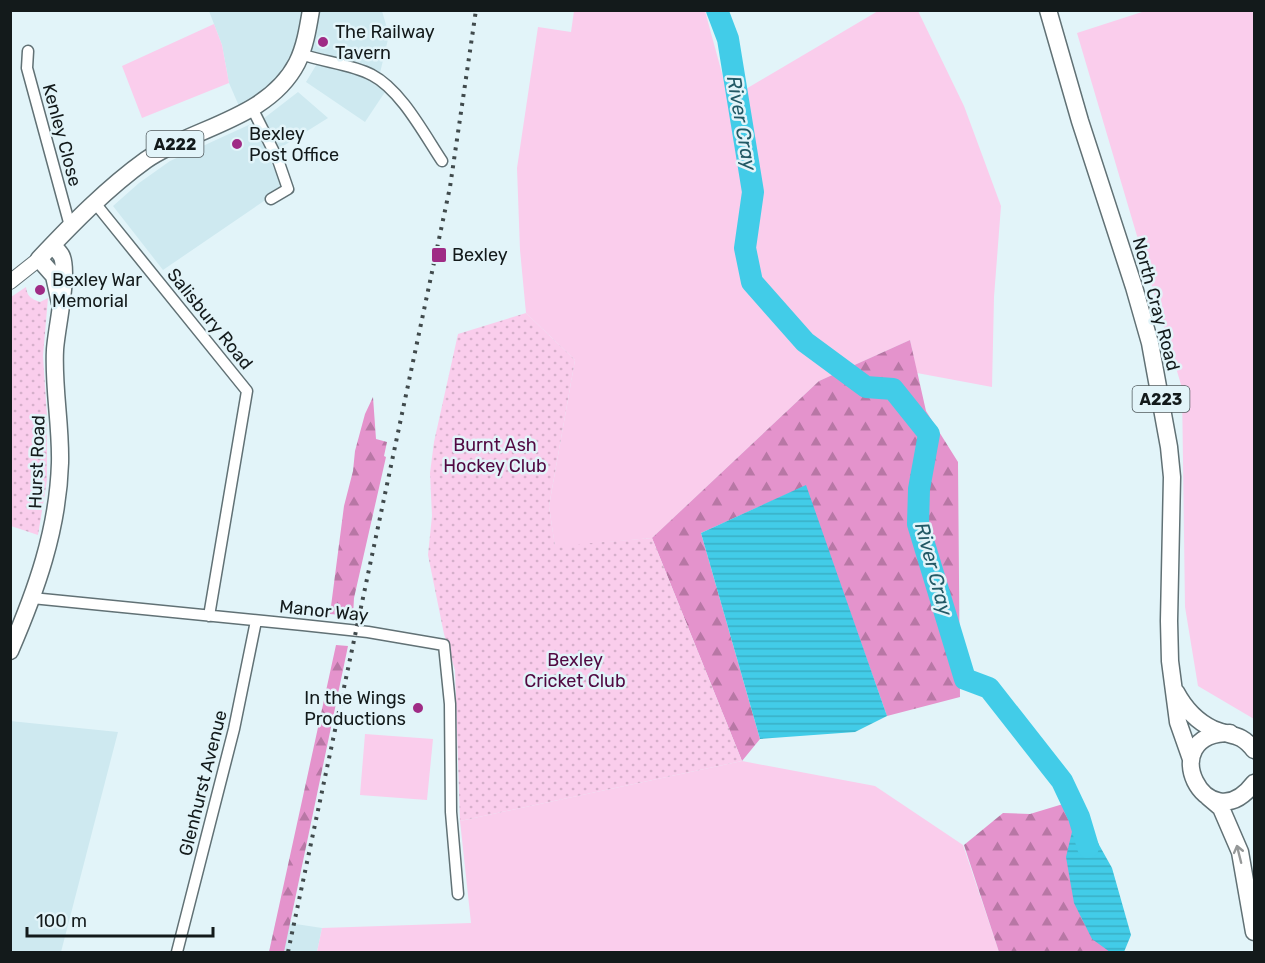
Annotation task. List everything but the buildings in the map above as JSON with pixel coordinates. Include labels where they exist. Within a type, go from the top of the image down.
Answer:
[{"type":"main road","name":"A222","points":[[39,259],[70,226],[145,161],[162,150],[252,108],[278,88],[290,74],[301,54],[311,10]]},
{"type":"main road","name":"North Cray Road","points":[[1048,10],[1077,111],[1150,343],[1169,447],[1172,477],[1168,621],[1174,688]]},
{"type":"main road","name":"Hurst Road","points":[[10,651],[32,598],[44,561],[58,492],[60,440],[55,352],[65,273],[63,257],[52,245]]},
{"type":"main road","name":"Hurst Road","points":[[39,259],[54,276],[60,303]]},
{"type":"main road","points":[[10,282],[39,259]]},
{"type":"main road","name":"A223","points":[[1174,688],[1184,706],[1197,718],[1214,729],[1247,740],[1254,750]]},
{"type":"main road","name":"A223","points":[[1174,688],[1178,722],[1191,759],[1192,777],[1201,792],[1221,808],[1240,852],[1254,932]]},
{"type":"main road","points":[[1191,759],[1201,742],[1219,733],[1230,733]]},
{"type":"main road","points":[[1208,797],[1218,801],[1239,798],[1248,792],[1254,783]]},
{"type":"street","name":"Kenley Close","points":[[28,51],[27,68],[70,226]]},
{"type":"street","points":[[301,54],[370,74],[382,81],[397,96],[442,160]]},
{"type":"street","points":[[252,108],[278,160],[288,189],[271,199]]},
{"type":"street","name":"Salisbury Road","points":[[95,203],[246,391],[209,616]]},
{"type":"street","name":"Manor Way","points":[[32,598],[358,631],[444,645],[450,704],[451,812],[458,894]]},
{"type":"street","name":"Glenhurst Avenue","points":[[177,952],[234,729],[256,621]]},
{"type":"shaded area","points":[[209,11],[307,11],[298,45],[282,73],[260,94],[239,106],[229,83],[222,45]]},
{"type":"shaded area","points":[[319,11],[382,11],[389,35],[380,73],[310,53]]},
{"type":"shaded area","points":[[318,62],[324,66],[326,63],[367,79],[385,92],[365,122],[306,82]]},
{"type":"shaded area","points":[[298,92],[328,118],[280,148],[263,119]]},
{"type":"shaded area","points":[[253,123],[283,188],[163,270],[113,206],[139,183],[170,161]]},
{"type":"shaded area","points":[[10,721],[118,732],[61,952],[11,952]]},
{"type":"shaded area","points":[[276,921],[322,928],[317,952],[269,952]]},
{"type":"green space","points":[[574,11],[705,11],[729,99],[878,11],[918,11],[964,106],[1001,206],[994,297],[992,387],[917,373],[910,340],[819,381],[652,538],[555,547],[549,506],[575,360],[526,313],[520,250],[517,168],[538,27],[571,32]]},
{"type":"green space","points":[[1145,11],[1254,11],[1254,719],[1198,686],[1185,607],[1182,388],[1077,33]]},
{"type":"green space","points":[[214,24],[222,45],[229,83],[142,118],[122,66]]},
{"type":"green space","points":[[26,287],[28,295],[34,300],[40,302],[48,298],[43,356],[47,417],[47,480],[38,535],[11,526],[11,297]]},
{"type":"green space","name":"Bexley Cricket Club","points":[[526,313],[575,360],[549,506],[555,546],[652,538],[742,761],[460,821],[455,670],[444,634],[428,555],[432,516],[430,473],[434,442],[458,334]]},
{"type":"green space","points":[[910,340],[926,411],[958,462],[960,697],[887,716],[805,486],[701,533],[760,739],[742,761],[652,538],[819,381]]},
{"type":"green space","points":[[373,397],[376,439],[387,442],[384,456],[386,457],[354,598],[353,616],[330,614],[344,506],[353,471],[355,451],[365,414]]},
{"type":"green space","points":[[336,645],[348,646],[284,952],[269,952]]},
{"type":"green space","points":[[365,734],[433,739],[427,800],[360,795]]},
{"type":"green space","points":[[742,761],[875,786],[963,845],[999,952],[317,952],[322,928],[471,923],[460,821]]},
{"type":"green space","points":[[1073,801],[1118,952],[999,952],[964,845],[1003,813],[1030,814]]},
{"type":"water","points":[[806,485],[887,716],[855,732],[760,739],[701,533]]},
{"type":"water","points":[[1083,816],[1112,868],[1131,935],[1124,952],[1110,952],[1092,939],[1074,903],[1066,857],[1075,819]]},
{"type":"waterway","name":"River Cray","points":[[717,10],[728,39],[753,192],[745,248],[752,282],[805,342],[866,387],[893,389],[929,434],[919,489],[918,524],[965,679],[989,688],[1062,781],[1079,817],[1088,847]]},
{"type":"railway","points":[[288,952],[450,187],[476,10]]},
{"type":"place","name":"The Railway Tavern","points":[[323,42]]},
{"type":"place","name":"Bexley Post Office","points":[[237,144]]},
{"type":"place","name":"Bexley","points":[[439,255]]},
{"type":"place","name":"Bexley War Memorial","points":[[40,290]]},
{"type":"place","name":"In the Wings Productions","points":[[418,708]]},
{"type":"park label","name":"Burnt Ash Hockey Club","points":[[495,455]]}]
